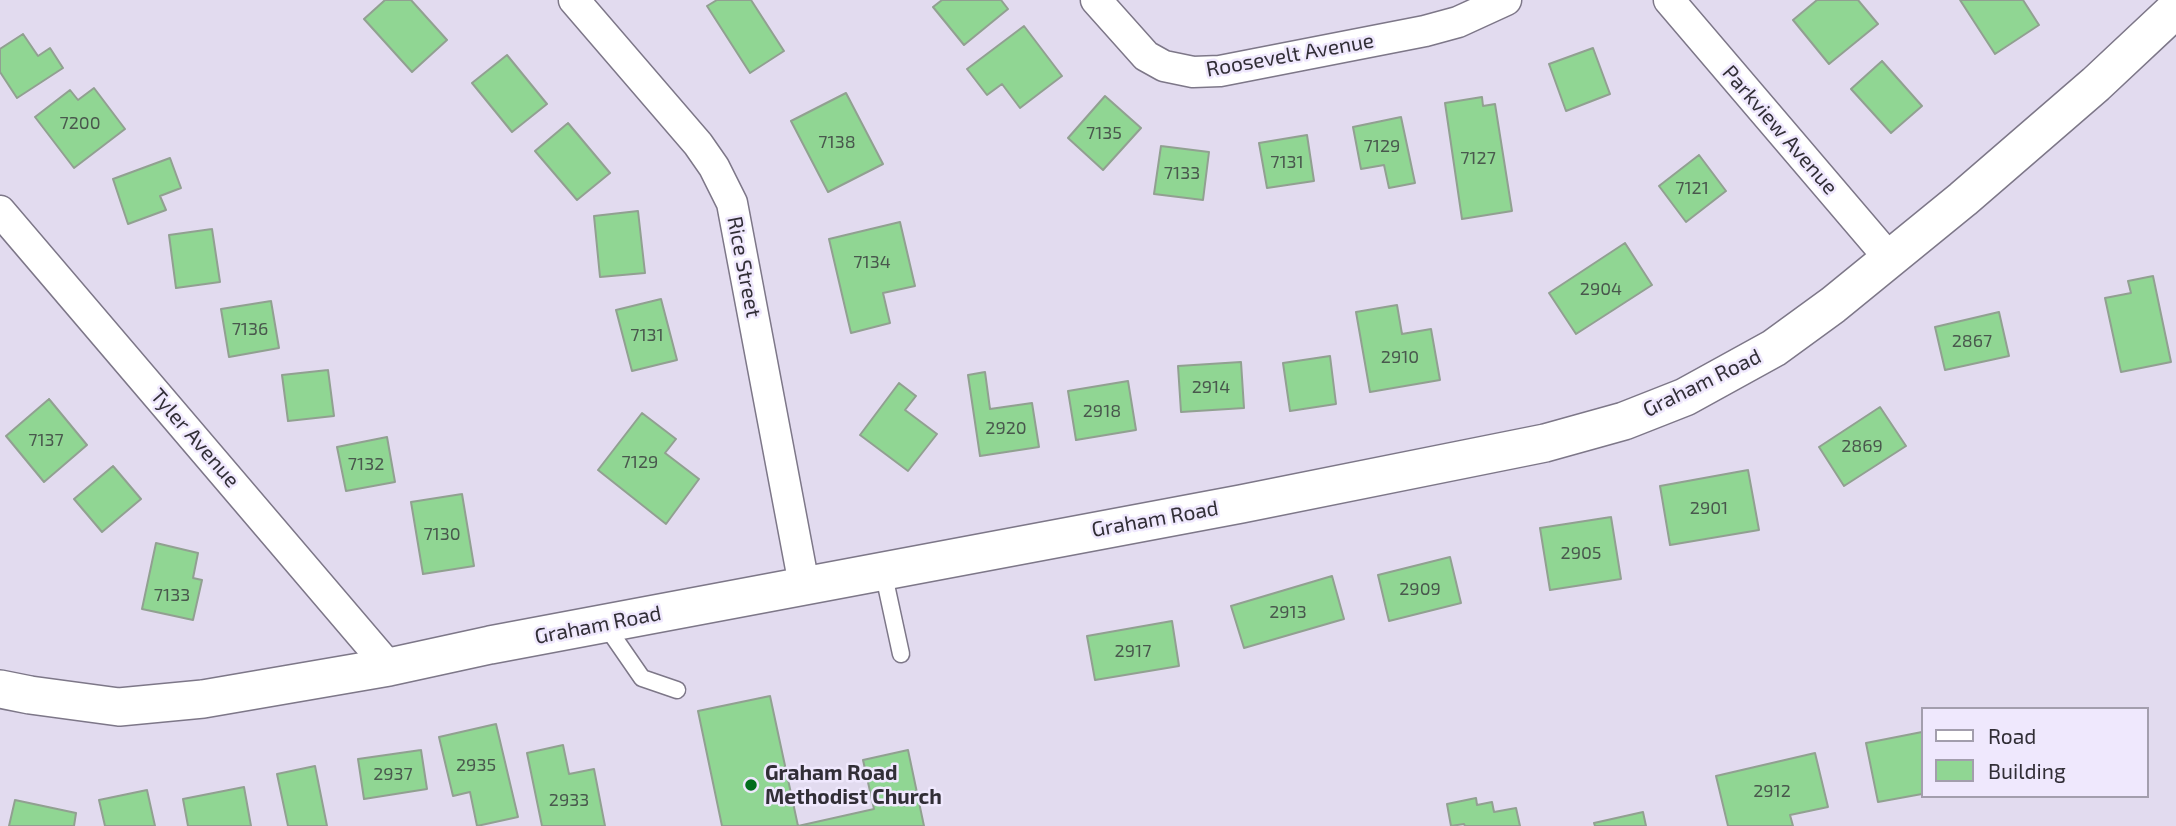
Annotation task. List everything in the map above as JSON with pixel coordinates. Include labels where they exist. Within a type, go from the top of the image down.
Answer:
[{"type":"street","name":"Rice Street","points":[[574,0],[698,144],[715,167],[732,203],[804,585]]},
{"type":"street","name":"Roosevelt Avenue","points":[[1096,0],[1146,56],[1164,66],[1193,72],[1220,71],[1425,31],[1458,22],[1506,0]]},
{"type":"street","name":"Parkview Avenue","points":[[1669,0],[1890,259]]},
{"type":"street","name":"Graham Road","points":[[0,689],[119,707],[204,699],[389,667],[804,585],[1241,504],[1545,443],[1624,421],[1685,397],[1774,348],[1833,305],[2096,84],[2176,9]]},
{"type":"street","name":"Tyler Avenue","points":[[0,211],[389,667]]},
{"type":"lane","points":[[883,570],[901,653]]},
{"type":"lane","points":[[604,624],[642,678],[677,690]]},
{"type":"building","points":[[385,0],[411,0],[447,40],[412,72],[364,19]]},
{"type":"building","points":[[717,0],[751,0],[784,51],[750,73],[707,6]]},
{"type":"building","points":[[942,0],[1001,0],[1008,9],[964,45],[933,7]]},
{"type":"building","points":[[1817,0],[1858,0],[1878,24],[1829,64],[1793,20]]},
{"type":"building","points":[[1960,0],[2023,0],[2039,25],[1995,54]]},
{"type":"building","points":[[1024,26],[1062,76],[1020,108],[1002,84],[987,95],[967,69]]},
{"type":"building","points":[[23,34],[38,56],[50,48],[63,68],[17,98],[0,72],[0,49]]},
{"type":"building","points":[[1593,48],[1610,94],[1566,111],[1549,64]]},
{"type":"building","points":[[507,55],[547,104],[512,132],[472,83]]},
{"type":"building","points":[[1882,61],[1922,106],[1891,133],[1851,89]]},
{"type":"building","points":[[94,88],[125,129],[74,168],[35,117],[70,90],[78,100]]},
{"type":"building","points":[[846,93],[883,164],[828,192],[791,121]]},
{"type":"building","points":[[1105,96],[1141,128],[1103,170],[1068,138]]},
{"type":"building","points":[[1482,97],[1483,106],[1495,104],[1512,211],[1462,219],[1445,103]]},
{"type":"building","points":[[1401,117],[1415,183],[1389,188],[1384,165],[1361,169],[1353,127]]},
{"type":"building","points":[[568,123],[610,173],[577,200],[535,151]]},
{"type":"building","points":[[1307,135],[1314,181],[1267,188],[1259,143]]},
{"type":"building","points":[[1161,146],[1209,152],[1203,200],[1154,194]]},
{"type":"building","points":[[1699,155],[1726,191],[1686,222],[1659,186]]},
{"type":"building","points":[[170,158],[181,188],[160,196],[166,210],[128,224],[113,179]]},
{"type":"building","points":[[638,211],[645,273],[600,277],[594,216]]},
{"type":"building","points":[[900,222],[915,286],[883,293],[890,323],[851,333],[829,239]]},
{"type":"building","points":[[212,229],[220,282],[176,288],[169,235]]},
{"type":"building","points":[[1625,243],[1652,285],[1576,334],[1549,293]]},
{"type":"building","points":[[2153,276],[2171,362],[2121,372],[2105,298],[2131,293],[2128,281]]},
{"type":"building","points":[[661,299],[677,360],[632,371],[616,310]]},
{"type":"building","points":[[271,301],[279,348],[229,357],[221,309]]},
{"type":"building","points":[[1397,305],[1402,334],[1431,329],[1440,380],[1370,392],[1356,312]]},
{"type":"building","points":[[1999,312],[2009,356],[1945,370],[1935,327]]},
{"type":"building","points":[[1330,356],[1336,404],[1290,411],[1283,363]]},
{"type":"building","points":[[1241,362],[1244,408],[1181,412],[1178,366]]},
{"type":"building","points":[[328,370],[334,416],[288,421],[282,375]]},
{"type":"building","points":[[985,372],[990,409],[1032,403],[1039,447],[980,456],[968,375]]},
{"type":"building","points":[[1128,381],[1136,430],[1076,440],[1068,391]]},
{"type":"building","points":[[899,383],[916,396],[905,410],[937,434],[908,471],[860,435]]},
{"type":"building","points":[[49,399],[87,445],[44,482],[6,436]]},
{"type":"building","points":[[1880,407],[1906,446],[1844,486],[1819,447]]},
{"type":"building","points":[[642,413],[676,439],[665,453],[699,479],[666,524],[598,470]]},
{"type":"building","points":[[387,437],[395,482],[346,491],[337,447]]},
{"type":"building","points":[[113,466],[141,499],[102,532],[74,499]]},
{"type":"building","points":[[1748,470],[1759,530],[1670,545],[1660,486]]},
{"type":"building","points":[[462,494],[474,566],[423,574],[411,502]]},
{"type":"building","points":[[1611,517],[1621,579],[1550,590],[1540,528]]},
{"type":"building","points":[[156,543],[198,553],[193,578],[202,580],[193,620],[142,609]]},
{"type":"building","points":[[1450,557],[1461,603],[1389,621],[1378,575]]},
{"type":"building","points":[[1332,576],[1344,619],[1244,648],[1231,606]]},
{"type":"building","points":[[1172,621],[1179,666],[1095,680],[1087,636]]},
{"type":"building","name":"Graham Road Methodist Church","points":[[770,696],[798,826],[722,826],[698,711]]},
{"type":"building","points":[[496,724],[518,817],[477,826],[470,792],[453,796],[439,737]]},
{"type":"building","points":[[1920,732],[1920,794],[1878,802],[1866,743]]},
{"type":"building","points":[[563,745],[569,774],[594,769],[605,826],[542,826],[527,753]]},
{"type":"building","points":[[421,750],[427,789],[364,799],[358,759]]},
{"type":"building","points":[[908,750],[924,826],[798,826],[874,809],[863,760]]},
{"type":"building","points":[[1815,753],[1828,807],[1790,815],[1793,826],[1728,826],[1716,776]]},
{"type":"building","points":[[315,766],[327,826],[288,826],[277,774]]},
{"type":"building","points":[[244,787],[251,826],[188,826],[183,799]]},
{"type":"building","points":[[147,790],[155,826],[105,826],[99,800]]},
{"type":"building","points":[[1476,798],[1477,805],[1492,802],[1494,812],[1516,808],[1520,826],[1451,826],[1447,804]]},
{"type":"building","points":[[15,800],[76,813],[74,826],[9,826]]},
{"type":"building","points":[[1643,812],[1646,826],[1595,826],[1594,823]]},
{"type":"place","name":"Graham Road Methodist Church","points":[[751,785]]}]
